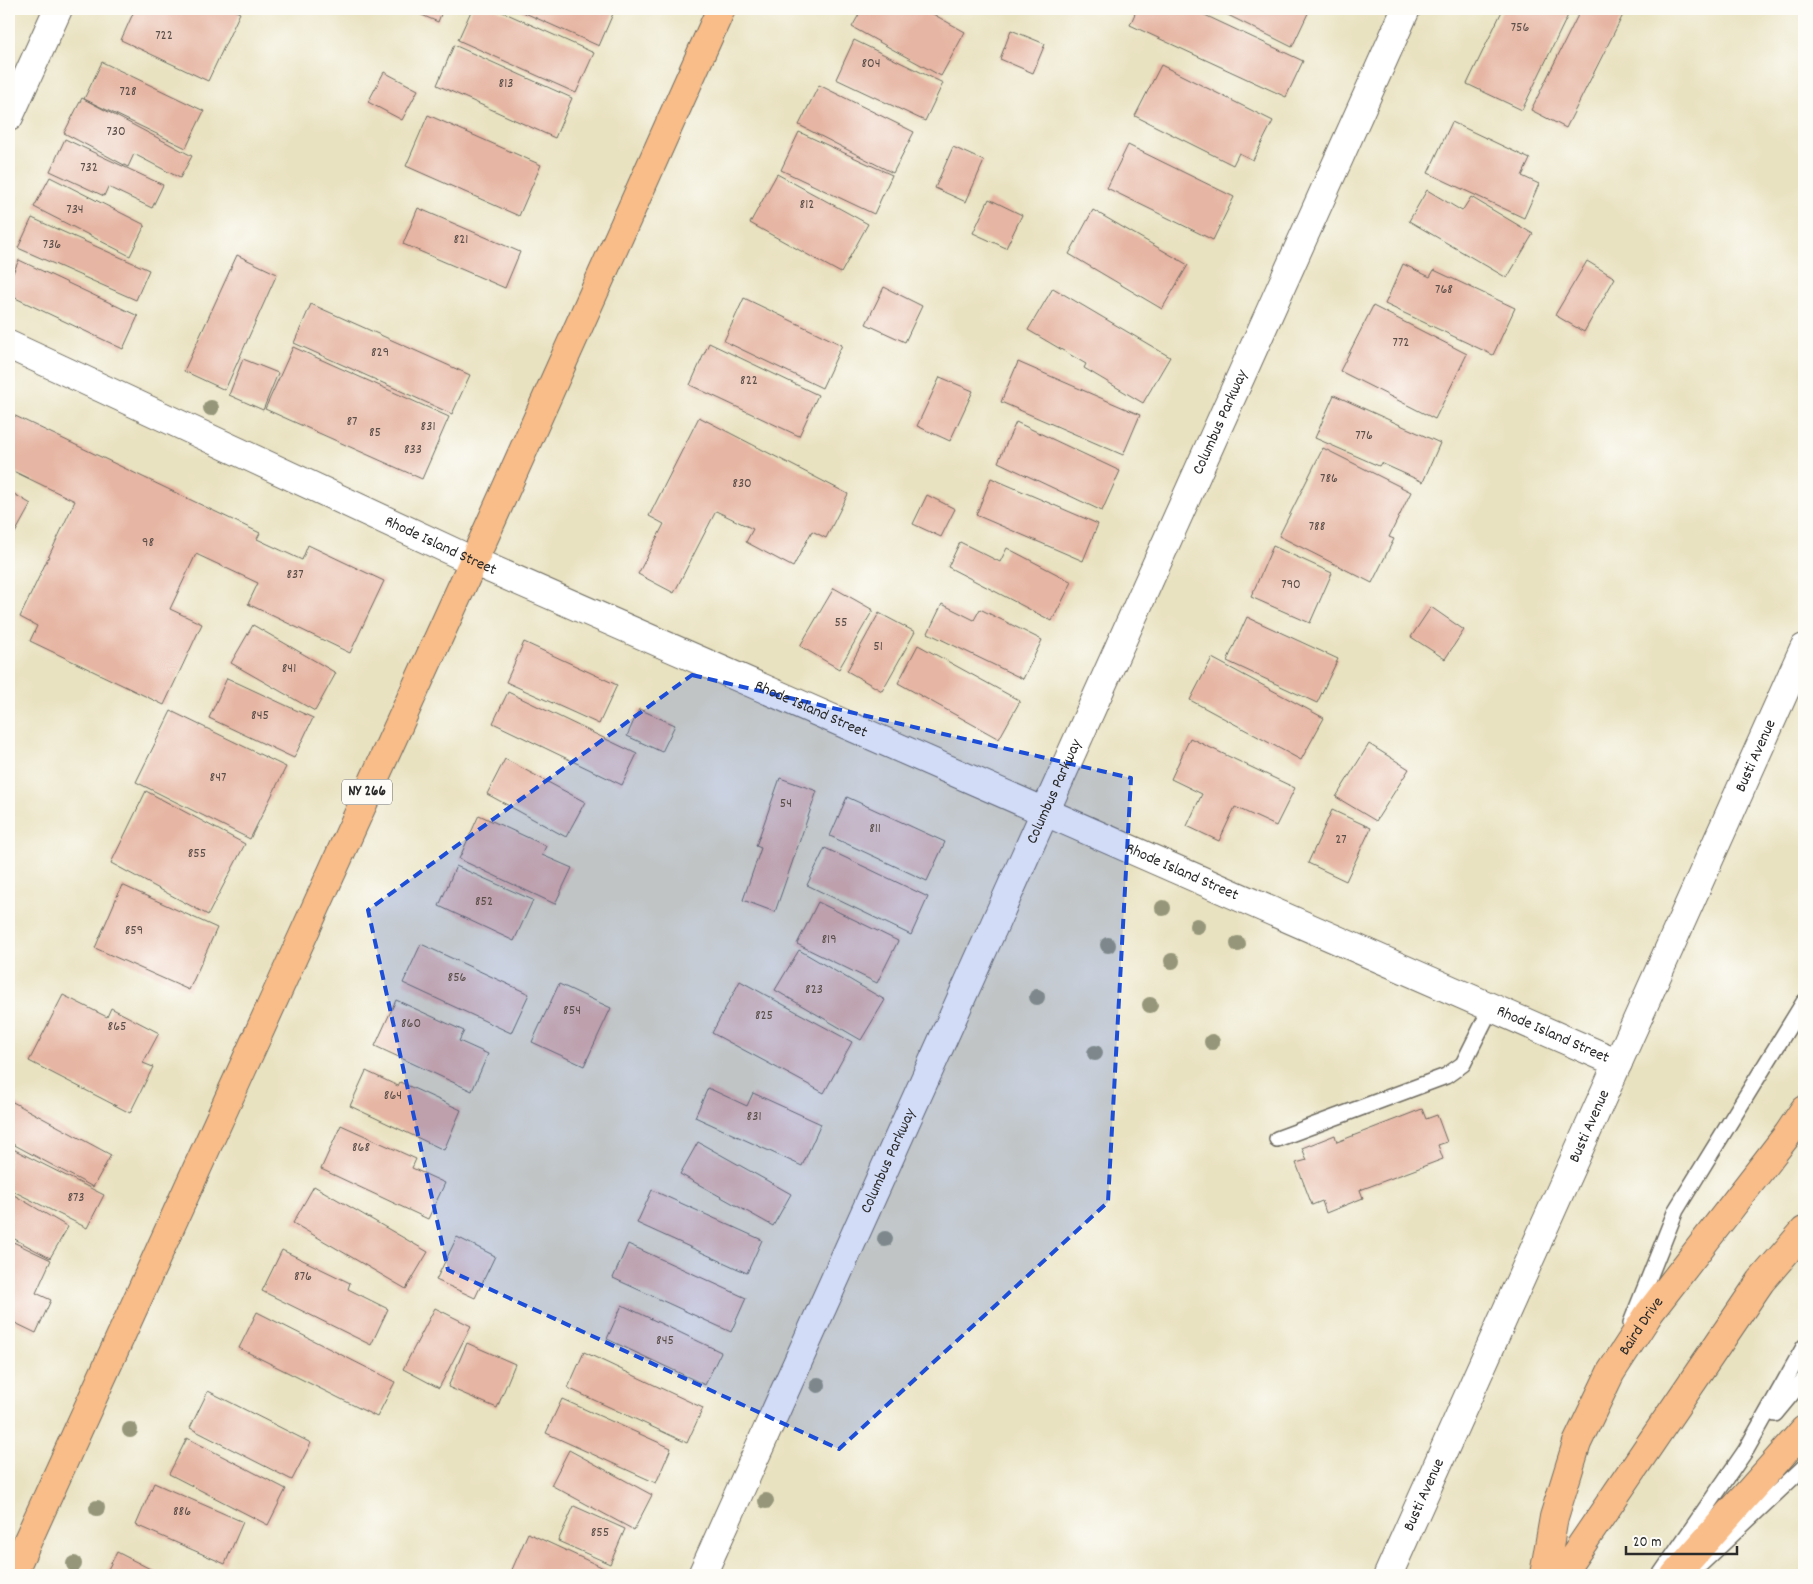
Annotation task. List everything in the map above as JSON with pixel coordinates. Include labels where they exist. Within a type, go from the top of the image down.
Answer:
[{"type":"main road","name":"NY 266","points":[[12,1575],[721,9]]},
{"type":"main road","name":"Baird Drive","points":[[1544,1575],[1554,1518],[1577,1443],[1611,1372],[1650,1312],[1788,1134],[1804,1110]]},
{"type":"main road","points":[[1561,1575],[1761,1281],[1804,1230]]},
{"type":"main road","points":[[1675,1575],[1804,1430]]},
{"type":"street","points":[[9,117],[58,9]]},
{"type":"street","name":"Columbus Parkway","points":[[702,1575],[1406,9]]},
{"type":"street","name":"Rhode Island Street","points":[[9,345],[472,561],[1618,1063]]},
{"type":"street","name":"Busti Avenue","points":[[1388,1575],[1804,648]]},
{"type":"lane","points":[[1611,1372],[1676,1210],[1804,1002]]},
{"type":"lane","points":[[1277,1139],[1446,1076],[1463,1064],[1491,1008]]},
{"type":"lane","points":[[1761,1281],[1804,1215]]},
{"type":"lane","points":[[1746,1450],[1804,1347]]},
{"type":"lane","points":[[1660,1575],[1746,1450],[1804,1379]]},
{"type":"lane","points":[[1689,1575],[1804,1469]]},
{"type":"highlighted area","points":[[692,675],[1131,778],[1108,1202],[839,1449],[448,1270],[368,910]]},
{"type":"building","points":[[135,9],[231,9],[240,13],[208,81],[121,40]]},
{"type":"building","points":[[408,9],[443,9],[438,22]]},
{"type":"building","points":[[472,9],[496,9],[594,53],[576,93],[458,40]]},
{"type":"building","points":[[516,9],[615,9],[599,46]]},
{"type":"building","points":[[862,9],[924,9],[965,32],[941,76],[852,27]]},
{"type":"building","points":[[1137,9],[1192,9],[1303,61],[1286,97],[1130,25]]},
{"type":"building","points":[[1216,9],[1310,9],[1292,47]]},
{"type":"building","points":[[1503,9],[1571,9],[1522,110],[1467,84]]},
{"type":"building","points":[[1581,9],[1626,9],[1566,128],[1531,110]]},
{"type":"building","points":[[1011,30],[1045,44],[1033,73],[1000,59]]},
{"type":"building","points":[[854,40],[943,83],[925,121],[836,79]]},
{"type":"building","points":[[454,45],[572,98],[555,138],[437,85]]},
{"type":"building","points":[[102,62],[204,111],[186,148],[84,99]]},
{"type":"building","points":[[1161,65],[1273,121],[1253,160],[1239,153],[1233,165],[1135,116]]},
{"type":"building","points":[[384,72],[418,90],[402,120],[368,102]]},
{"type":"building","points":[[819,85],[914,132],[893,173],[799,125]]},
{"type":"building","points":[[82,98],[192,156],[180,178],[134,154],[128,167],[64,133]]},
{"type":"building","points":[[428,115],[541,165],[519,216],[406,166]]},
{"type":"building","points":[[1452,122],[1530,159],[1522,176],[1539,184],[1524,218],[1428,173]]},
{"type":"building","points":[[799,132],[892,175],[874,214],[781,170]]},
{"type":"building","points":[[65,139],[163,185],[152,208],[108,187],[104,196],[50,171]]},
{"type":"building","points":[[1128,145],[1234,197],[1213,240],[1107,188]]},
{"type":"building","points":[[953,147],[984,161],[966,202],[935,188]]},
{"type":"building","points":[[777,174],[868,224],[841,273],[750,223]]},
{"type":"building","points":[[50,177],[145,225],[130,256],[34,207]]},
{"type":"building","points":[[1427,190],[1462,211],[1471,197],[1533,234],[1507,278],[1409,221]]},
{"type":"building","points":[[989,199],[1022,215],[1006,248],[973,233]]},
{"type":"building","points":[[418,208],[520,252],[505,288],[403,244]]},
{"type":"building","points":[[1093,210],[1188,265],[1162,309],[1069,254]]},
{"type":"building","points":[[32,218],[149,270],[136,300],[18,248]]},
{"type":"building","points":[[237,255],[277,274],[225,390],[184,371]]},
{"type":"building","points":[[19,260],[138,316],[123,349],[9,295],[9,281]]},
{"type":"building","points":[[1587,261],[1615,278],[1584,332],[1555,315]]},
{"type":"building","points":[[1403,264],[1430,277],[1434,270],[1515,308],[1493,355],[1385,304]]},
{"type":"building","points":[[884,287],[922,306],[905,342],[866,324]]},
{"type":"building","points":[[1053,288],[1170,357],[1143,403],[1084,368],[1086,364],[1028,330]]},
{"type":"building","points":[[744,298],[842,345],[822,388],[724,341]]},
{"type":"building","points":[[311,304],[470,375],[452,414],[294,343]]},
{"type":"building","points":[[1373,306],[1467,354],[1435,419],[1340,371]]},
{"type":"building","points":[[709,343],[818,395],[799,436],[690,385]]},
{"type":"building","points":[[293,347],[449,417],[422,479],[265,409]]},
{"type":"building","points":[[243,359],[278,373],[263,410],[229,395]]},
{"type":"building","points":[[1018,362],[1140,415],[1123,455],[1001,402]]},
{"type":"building","points":[[940,377],[973,391],[950,441],[917,426]]},
{"type":"building","points":[[1334,395],[1440,443],[1423,482],[1381,463],[1379,466],[1315,438]]},
{"type":"building","points":[[9,413],[260,533],[257,539],[302,560],[308,545],[384,581],[350,653],[248,604],[258,583],[196,554],[170,609],[202,624],[164,705],[30,641],[37,626],[20,617],[75,501],[9,469]]},
{"type":"building","points":[[699,417],[848,494],[826,538],[812,531],[793,567],[746,542],[753,529],[716,511],[674,593],[638,574],[664,524],[649,516]]},
{"type":"building","points":[[1016,422],[1120,471],[1102,511],[998,462]]},
{"type":"building","points":[[1323,448],[1411,492],[1389,537],[1394,539],[1372,583],[1279,536]]},
{"type":"building","points":[[991,478],[1098,524],[1083,561],[976,515]]},
{"type":"building","points":[[9,491],[31,504],[15,533],[9,530]]},
{"type":"building","points":[[927,495],[955,509],[941,537],[913,524]]},
{"type":"building","points":[[960,542],[1000,562],[1007,548],[1072,582],[1052,621],[948,567]]},
{"type":"building","points":[[1273,546],[1332,573],[1310,623],[1251,597]]},
{"type":"building","points":[[834,588],[873,610],[839,669],[800,646]]},
{"type":"building","points":[[942,604],[974,620],[980,609],[1042,640],[1023,679],[928,633]]},
{"type":"building","points":[[1431,607],[1464,630],[1445,659],[1411,637]]},
{"type":"building","points":[[879,613],[915,632],[882,691],[847,671]]},
{"type":"building","points":[[1247,617],[1338,659],[1317,703],[1227,661]]},
{"type":"building","points":[[253,625],[336,673],[315,711],[231,663]]},
{"type":"building","points":[[524,642],[617,685],[599,724],[506,682]]},
{"type":"building","points":[[918,645],[1020,701],[999,739],[898,683]]},
{"type":"building","points":[[1212,658],[1324,718],[1301,760],[1190,700]]},
{"type":"building","points":[[227,678],[313,718],[294,758],[209,718]]},
{"type":"building","points":[[508,692],[637,754],[622,785],[493,723]]},
{"type":"building","points":[[639,709],[675,725],[662,752],[627,736]]},
{"type":"building","points":[[171,711],[286,767],[250,839],[136,782]]},
{"type":"building","points":[[1190,738],[1295,788],[1276,826],[1235,807],[1219,841],[1187,826],[1202,794],[1171,779]]},
{"type":"building","points":[[1369,744],[1409,769],[1376,821],[1336,797]]},
{"type":"building","points":[[505,759],[585,802],[566,837],[487,794]]},
{"type":"building","points":[[780,778],[817,791],[775,912],[743,900],[761,848],[756,846]]},
{"type":"building","points":[[146,791],[245,844],[208,915],[111,863]]},
{"type":"building","points":[[847,797],[945,842],[927,881],[830,836]]},
{"type":"building","points":[[1332,810],[1371,828],[1346,881],[1308,863]]},
{"type":"building","points":[[479,815],[546,846],[542,855],[572,868],[555,904],[459,859]]},
{"type":"building","points":[[825,848],[928,897],[911,935],[807,885]]},
{"type":"building","points":[[456,866],[533,900],[514,941],[439,906]]},
{"type":"building","points":[[122,885],[217,928],[189,990],[95,948]]},
{"type":"building","points":[[818,902],[898,941],[877,983],[797,944]]},
{"type":"building","points":[[421,944],[529,994],[511,1033],[403,983]]},
{"type":"building","points":[[799,950],[885,1000],[861,1040],[775,990]]},
{"type":"building","points":[[740,981],[852,1042],[824,1093],[712,1033]]},
{"type":"building","points":[[559,984],[611,1008],[584,1066],[532,1042]]},
{"type":"building","points":[[63,995],[107,1017],[111,1008],[159,1033],[143,1063],[153,1067],[130,1113],[29,1061]]},
{"type":"building","points":[[396,1000],[464,1031],[459,1041],[488,1054],[472,1091],[375,1046]]},
{"type":"building","points":[[366,1071],[398,1086],[400,1082],[461,1110],[444,1150],[350,1106]]},
{"type":"building","points":[[708,1088],[747,1106],[753,1093],[821,1124],[802,1166],[695,1117]]},
{"type":"building","points":[[9,1100],[111,1155],[93,1187],[9,1142]]},
{"type":"building","points":[[1422,1109],[1426,1119],[1437,1115],[1447,1142],[1438,1145],[1443,1159],[1360,1190],[1363,1198],[1326,1213],[1322,1201],[1312,1205],[1296,1163],[1307,1160],[1302,1148],[1335,1135],[1337,1142]]},
{"type":"building","points":[[341,1125],[416,1159],[412,1168],[445,1183],[428,1219],[321,1169]]},
{"type":"building","points":[[698,1142],[791,1194],[773,1226],[680,1174]]},
{"type":"building","points":[[9,1147],[104,1195],[87,1228],[9,1189]]},
{"type":"building","points":[[314,1186],[428,1252],[406,1289],[293,1223]]},
{"type":"building","points":[[652,1190],[762,1240],[747,1273],[637,1223]]},
{"type":"building","points":[[9,1192],[68,1227],[50,1258],[9,1236]]},
{"type":"building","points":[[457,1237],[495,1256],[475,1298],[436,1280]]},
{"type":"building","points":[[9,1240],[51,1260],[36,1293],[51,1300],[36,1333],[9,1320]]},
{"type":"building","points":[[628,1244],[746,1298],[731,1332],[613,1278]]},
{"type":"building","points":[[282,1250],[350,1283],[348,1289],[388,1309],[371,1345],[262,1291]]},
{"type":"building","points":[[622,1305],[721,1352],[705,1385],[607,1339]]},
{"type":"building","points":[[435,1308],[471,1326],[439,1388],[403,1369]]},
{"type":"building","points":[[257,1312],[395,1382],[377,1417],[239,1348]]},
{"type":"building","points":[[467,1343],[515,1364],[497,1408],[448,1387]]},
{"type":"building","points":[[584,1352],[703,1408],[687,1443],[568,1388]]},
{"type":"building","points":[[208,1391],[311,1443],[292,1480],[190,1428]]},
{"type":"building","points":[[562,1399],[671,1448],[656,1483],[546,1433]]},
{"type":"building","points":[[187,1438],[286,1489],[268,1525],[169,1474]]},
{"type":"building","points":[[569,1450],[652,1495],[634,1530],[551,1485]]},
{"type":"building","points":[[154,1483],[243,1522],[225,1564],[136,1525]]},
{"type":"building","points":[[574,1506],[625,1529],[610,1564],[558,1541]]},
{"type":"building","points":[[528,1533],[608,1570],[606,1575],[519,1575],[511,1572]]},
{"type":"building","points":[[117,1552],[162,1575],[105,1575]]}]
